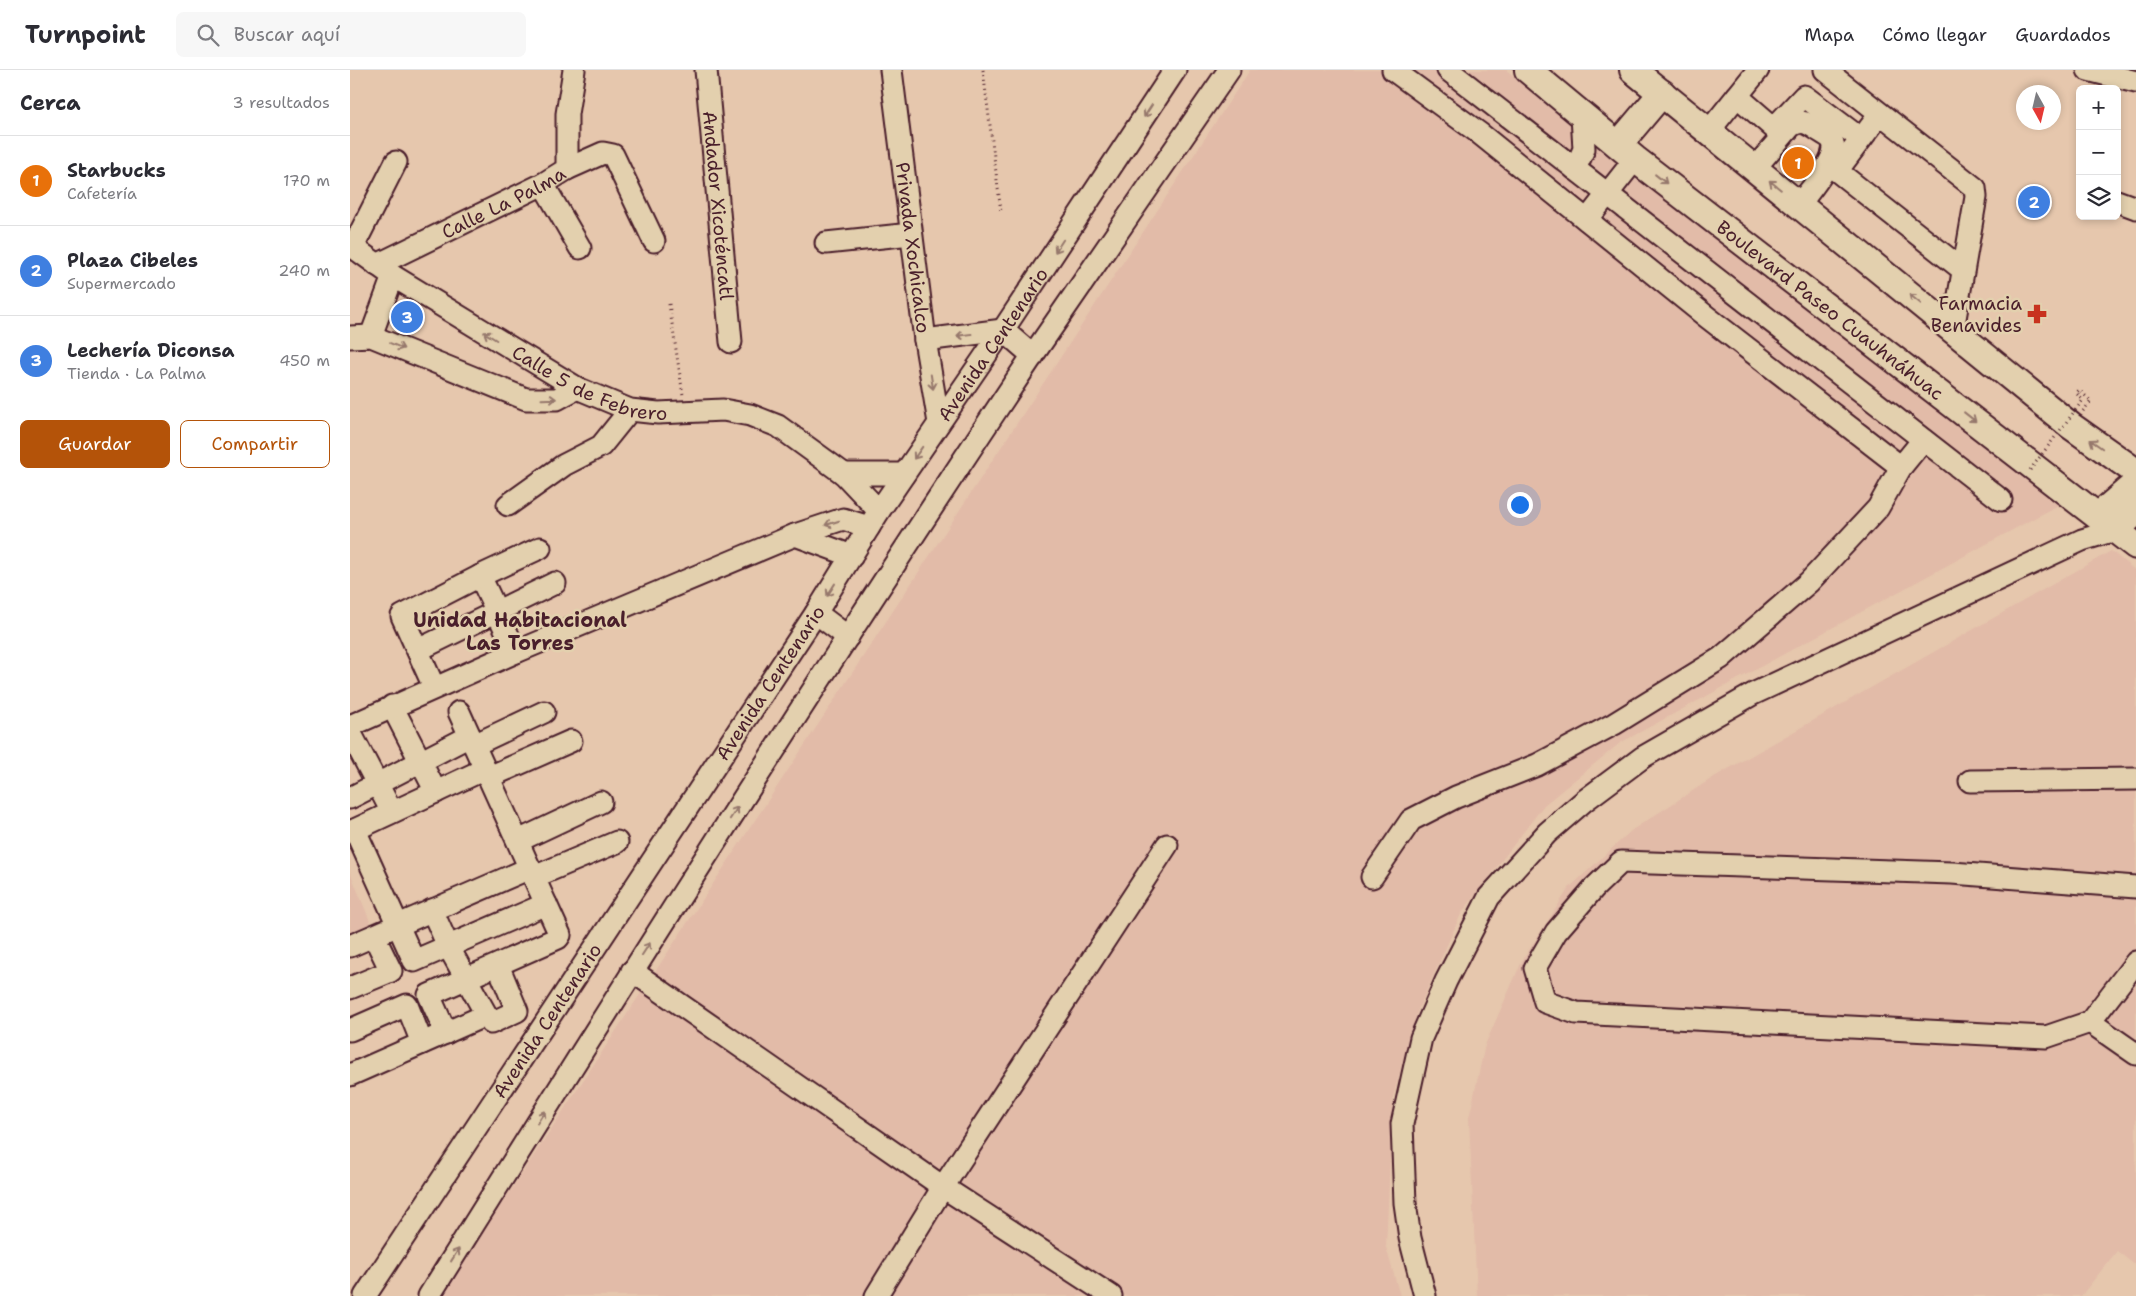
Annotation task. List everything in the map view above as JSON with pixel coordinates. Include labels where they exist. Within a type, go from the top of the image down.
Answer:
[{"type":"main road","name":"Boulevard Paseo Cuauhnáhuac","points":[[1528,70],[1627,152],[2136,546]]},
{"type":"main road","points":[[1633,70],[2071,426],[2136,472]]},
{"type":"main road","points":[[1627,152],[1662,93]]},
{"type":"main road","points":[[2106,522],[2136,483]]},
{"type":"main road","points":[[2106,522],[2136,512]]},
{"type":"street","name":"Calle La Palma","points":[[385,270],[567,169],[567,114],[574,70]]},
{"type":"street","name":"Andador Xicoténcatl","points":[[706,70],[731,342]]},
{"type":"street","name":"Privada Xochicalco","points":[[891,70],[925,340],[938,423]]},
{"type":"street","name":"Avenida Centenario","points":[[365,1296],[816,613],[874,519],[938,423],[1004,330],[1175,70]]},
{"type":"street","points":[[429,1296],[632,971],[848,636],[1033,356],[1229,70]]},
{"type":"street","points":[[1393,70],[1479,133],[1707,317],[1901,467]]},
{"type":"street","points":[[1448,70],[2001,500]]},
{"type":"street","points":[[1708,131],[1758,70]]},
{"type":"street","points":[[1825,70],[1975,188],[1976,197],[1953,330]]},
{"type":"street","points":[[2088,70],[2136,82]]},
{"type":"street","points":[[1737,96],[1774,128],[1804,96],[1860,140]]},
{"type":"street","points":[[1880,114],[1837,171],[1963,270]]},
{"type":"street","points":[[1575,170],[1584,149],[1582,116]]},
{"type":"street","points":[[1754,168],[1791,126],[1798,122],[1807,123],[1832,140],[1834,147],[1833,158],[1799,205]]},
{"type":"street","points":[[1587,220],[1606,194],[1627,152]]},
{"type":"street","points":[[567,169],[603,153],[613,155],[654,241]]},
{"type":"street","points":[[351,246],[396,162]]},
{"type":"street","points":[[543,184],[580,248]]},
{"type":"street","points":[[2121,202],[2136,208]]},
{"type":"street","points":[[826,243],[911,234]]},
{"type":"street","name":"Calle 5 de Febrero","points":[[351,246],[385,270],[577,388],[630,410],[658,412],[723,410],[750,415],[778,426],[844,474],[874,519]]},
{"type":"street","points":[[371,336],[385,270]]},
{"type":"street","points":[[925,340],[1004,330],[1033,356]]},
{"type":"street","points":[[350,337],[371,336],[526,399],[557,399],[577,388]]},
{"type":"street","points":[[508,505],[564,465],[601,446],[630,410]]},
{"type":"street","points":[[1372,878],[1412,820],[1456,797],[1546,760],[1614,724],[1721,658],[1809,582],[1878,508],[1901,467],[1923,440]]},
{"type":"street","points":[[844,474],[904,474]]},
{"type":"street","points":[[350,726],[434,687],[795,535],[844,519],[874,519]]},
{"type":"street","points":[[1425,1296],[1410,1238],[1405,1203],[1402,1124],[1420,1038],[1446,980],[1489,897],[1547,833],[1584,800],[1643,757],[1753,694],[2082,540],[2106,522]]},
{"type":"street","points":[[795,535],[852,556]]},
{"type":"street","points":[[434,687],[402,616],[540,548]]},
{"type":"street","points":[[480,576],[516,652]]},
{"type":"street","points":[[418,650],[555,583]]},
{"type":"street","points":[[816,613],[848,636]]},
{"type":"street","points":[[392,706],[436,792]]},
{"type":"street","points":[[446,1032],[429,995],[560,937],[459,712]]},
{"type":"street","points":[[350,798],[421,761],[544,712]]},
{"type":"street","points":[[350,732],[392,812]]},
{"type":"street","points":[[546,904],[414,961],[352,831],[436,792],[571,740]]},
{"type":"street","points":[[1970,780],[2136,779]]},
{"type":"street","points":[[518,841],[601,802]]},
{"type":"street","points":[[350,946],[432,910],[617,842]]},
{"type":"street","points":[[876,1296],[943,1187],[1168,846]]},
{"type":"street","points":[[2136,887],[1952,873],[1621,862],[1594,888],[1556,932],[1534,968],[1545,1002],[1576,1013],[2046,1038],[2090,1022],[2136,962]]},
{"type":"street","points":[[432,910],[448,946],[491,1023],[517,1012],[498,965]]},
{"type":"street","points":[[350,988],[390,971],[374,936]]},
{"type":"street","points":[[632,971],[943,1187],[1110,1296]]},
{"type":"street","points":[[350,1030],[407,1005],[422,1043]]},
{"type":"street","points":[[350,1075],[486,1015]]},
{"type":"street","points":[[2090,1022],[2136,1054]]},
{"type":"path","points":[[983,70],[1001,212]]},
{"type":"path","points":[[669,304],[685,412]]},
{"type":"path","points":[[2030,470],[2083,400],[2076,393],[2079,390],[2091,400]]},
{"type":"shaded area","points":[[1250,70],[1506,70],[2064,502],[1620,743],[1544,805],[1461,914],[1418,1010],[1393,1097],[1386,1247],[1400,1296],[441,1296]]},
{"type":"shaded area","points":[[2111,551],[2136,571],[2136,1266],[2117,1251],[2081,1296],[1477,1296],[1469,1118],[1485,1045],[1522,961],[1569,888],[1632,830],[1714,777]]},
{"type":"shaded area","points":[[350,872],[374,931],[350,942]]},
{"type":"place","name":"Starbucks","points":[[1798,163]]},
{"type":"place","name":"Plaza Cibeles","points":[[2034,202]]},
{"type":"place","name":"Farmacia Benavides","points":[[2037,314]]},
{"type":"place","name":"Lechería Diconsa","points":[[407,317]]},
{"type":"district","name":"Unidad Habitacional Las Torres","points":[[520,632]]}]
